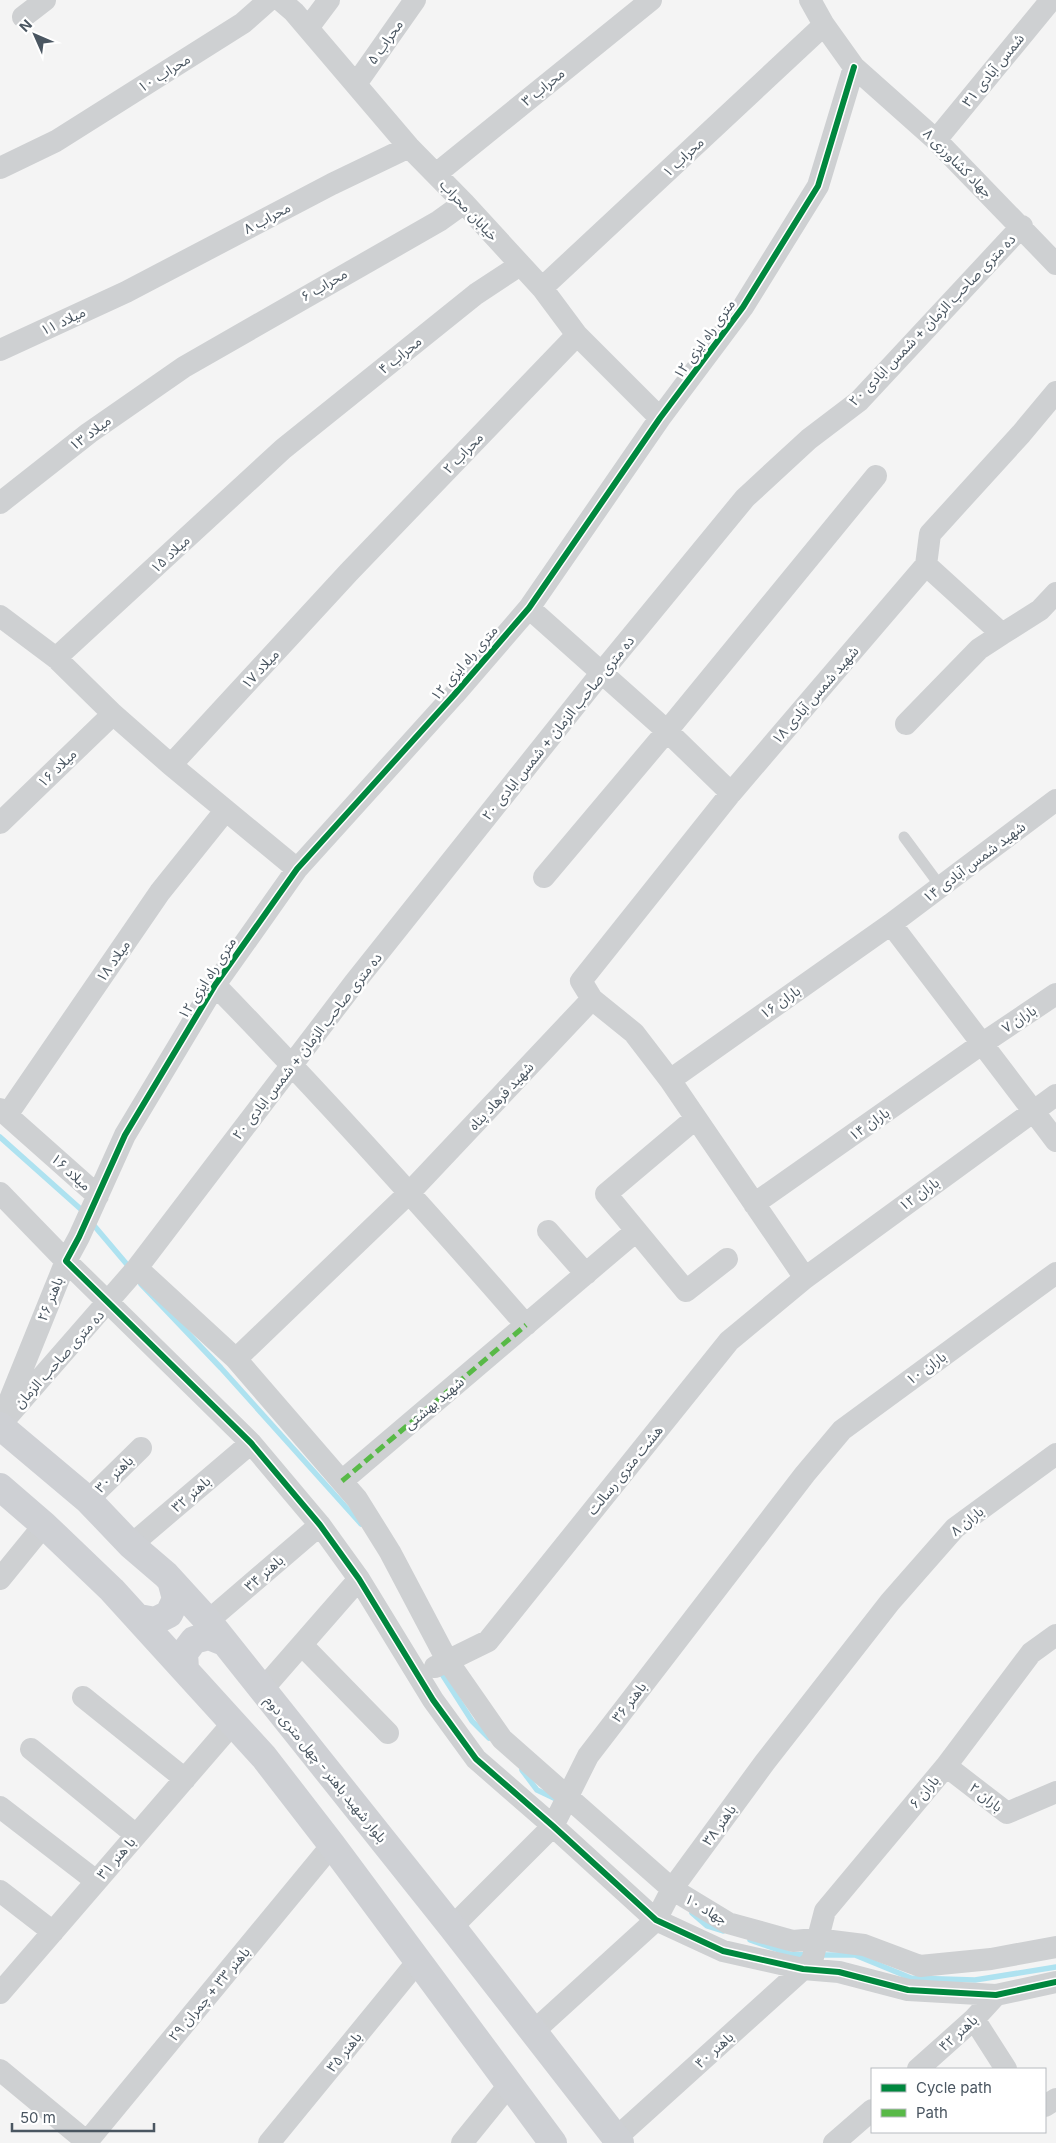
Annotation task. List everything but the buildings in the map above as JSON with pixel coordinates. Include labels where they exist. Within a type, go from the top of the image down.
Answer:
[{"type":"street","points":[[23,17],[45,0]]},
{"type":"street","name":"محراب ۱۰","points":[[0,168],[56,141],[243,23],[269,0]]},
{"type":"street","name":"خیابان محراب","points":[[280,0],[308,28],[409,147],[464,203],[542,288],[577,334],[660,418]]},
{"type":"street","points":[[308,28],[330,0]]},
{"type":"street","name":"محراب ۵","points":[[356,84],[415,0]]},
{"type":"street","name":"محراب ۳","points":[[436,174],[650,0]]},
{"type":"street","name":"جهاد کشاورزی ۸","points":[[810,0],[824,25],[854,67],[936,140],[1022,226],[1056,264]]},
{"type":"street","points":[[824,25],[830,0]]},
{"type":"street","name":"شمس آبادی ۳۱","points":[[936,140],[1051,0]]},
{"type":"street","name":"محراب ۱","points":[[542,288],[824,25]]},
{"type":"street","name":"۱۲ متری راه ایزی","points":[[66,1261],[79,1237],[126,1134],[215,985],[297,869],[454,695],[529,608],[660,418],[743,308],[818,186],[854,67]]},
{"type":"street","name":"محراب ۸","points":[[126,292],[332,184],[409,147]]},
{"type":"street","name":"محراب ۶","points":[[184,367],[439,221],[464,203]]},
{"type":"street","name":"ده متری صاحب الزمان + شمس ابادی ۲۰","points":[[137,1268],[292,1064],[602,672],[746,498],[809,439],[858,401],[1022,226]]},
{"type":"street","name":"محراب ۴","points":[[283,449],[476,294],[520,265]]},
{"type":"street","name":"میلاد ۱۱","points":[[0,350],[126,292]]},
{"type":"street","name":"محراب ۲","points":[[348,572],[577,334]]},
{"type":"street","name":"میلاد ۱۳","points":[[0,503],[89,433],[184,367]]},
{"type":"street","points":[[1002,634],[926,566],[930,534],[1021,434],[1056,392]]},
{"type":"street","name":"میلاد ۱۵","points":[[56,658],[283,449]]},
{"type":"street","points":[[544,877],[876,476]]},
{"type":"street","name":"شهید شمس آبادی ۱۸","points":[[592,1000],[581,982],[731,793],[926,566]]},
{"type":"street","name":"میلاد ۱۷","points":[[171,765],[348,572]]},
{"type":"street","points":[[906,724],[979,649],[1040,610],[1056,593]]},
{"type":"street","points":[[529,608],[602,672],[731,793]]},
{"type":"street","points":[[0,616],[56,658],[113,714],[171,765],[297,869]]},
{"type":"street","name":"میلاد ۱۶","points":[[0,823],[113,714]]},
{"type":"street","name":"شهید شمس آبادی ۱۴","points":[[890,924],[1056,800]]},
{"type":"street","name":"میلاد ۱۸","points":[[3,1112],[160,892],[226,811]]},
{"type":"street","points":[[890,924],[983,1043],[1056,1142]]},
{"type":"street","name":"باران ۱۶","points":[[670,1080],[890,924]]},
{"type":"street","points":[[215,985],[292,1064],[410,1192],[526,1325]]},
{"type":"street","name":"باران ۷","points":[[983,1043],[1056,994]]},
{"type":"street","points":[[592,1000],[634,1033],[670,1080],[805,1278]]},
{"type":"street","name":"شهید فرهاد پناه","points":[[236,1359],[410,1192],[592,1000]]},
{"type":"street","name":"باران ۱۴","points":[[754,1204],[983,1043]]},
{"type":"street","name":"باران ۱۲","points":[[805,1278],[1056,1095]]},
{"type":"street","name":"میلاد ۱۶","points":[[3,1112],[96,1200]]},
{"type":"street","points":[[696,1118],[606,1194],[686,1291],[727,1260]]},
{"type":"street","name":"باهنر ۲۶","points":[[0,1193],[66,1261],[0,1425]]},
{"type":"street","points":[[548,1231],[586,1274]]},
{"type":"street","name":"شهید بهشتی","points":[[342,1481],[636,1231]]},
{"type":"street","points":[[66,1261],[251,1443],[320,1525],[358,1579],[433,1700],[476,1759],[656,1920],[723,1951],[812,1954],[839,1972],[908,1990],[996,1995],[1056,1982]]},
{"type":"street","name":"ده متری صاحب الزمان","points":[[0,1425],[108,1304],[137,1268]]},
{"type":"street","name":"جهاد ۱۰","points":[[137,1268],[236,1359],[356,1499],[390,1552],[447,1660],[502,1739],[672,1889],[728,1923],[794,1941],[812,1954],[864,1945],[920,1966],[991,1959],[1056,1947]]},
{"type":"street","name":"باران ۱۰","points":[[805,1474],[842,1430],[1056,1273]]},
{"type":"street","name":"هشت متری رسالت","points":[[419,1677],[447,1660],[488,1641],[729,1341],[805,1278]]},
{"type":"street","name":"بلوار شهید باهنر - چهل متری دوم","points":[[0,1425],[88,1500],[131,1545],[166,1575],[216,1632],[452,1927],[618,2141]]},
{"type":"street","name":"باهنر ۳۲","points":[[131,1545],[251,1443]]},
{"type":"street","name":"باهنر ۳۰","points":[[88,1500],[141,1448]]},
{"type":"street","name":"باران ۸","points":[[890,1602],[955,1528],[1056,1454]]},
{"type":"street","name":"باهنر ۳۶","points":[[452,1927],[553,1826],[566,1796],[588,1756],[805,1474]]},
{"type":"street","points":[[0,1487],[44,1526],[139,1618],[264,1758],[332,1845],[553,2143]]},
{"type":"street","name":"باهنر ۳۴","points":[[216,1632],[320,1525]]},
{"type":"street","points":[[0,1579],[44,1526]]},
{"type":"street","points":[[262,1690],[358,1579]]},
{"type":"street","points":[[139,1618],[155,1622],[169,1614],[176,1599],[172,1584]]},
{"type":"street","name":"باهنر ۳۸","points":[[533,2032],[656,1920],[672,1889],[765,1762],[890,1602]]},
{"type":"street","points":[[185,1669],[184,1654],[194,1640],[216,1632]]},
{"type":"street","name":"باران ۶","points":[[812,1954],[825,1911],[946,1766],[1031,1654],[1056,1635]]},
{"type":"street","points":[[302,1645],[388,1733]]},
{"type":"street","points":[[83,1697],[185,1779]]},
{"type":"street","name":"با هنر ۳۱","points":[[3,1983],[53,1932],[233,1723]]},
{"type":"street","points":[[31,1749],[136,1835]]},
{"type":"street","name":"باران ۲","points":[[946,1766],[1007,1813],[1056,1792]]},
{"type":"street","points":[[0,1807],[96,1882]]},
{"type":"street","name":"باهنر ۳۳ + چمران ۲۹","points":[[86,2143],[332,1845]]},
{"type":"street","points":[[0,1891],[53,1932]]},
{"type":"street","name":"باهنر ۴۰","points":[[618,2141],[812,1954]]},
{"type":"street","name":"باهنر ۳۵","points":[[269,2143],[418,1961]]},
{"type":"street","name":"باهنر ۴۲","points":[[919,2068],[974,2019],[996,1995]]},
{"type":"street","points":[[974,2019],[1005,2068]]},
{"type":"street","points":[[5,2083],[86,2143]]},
{"type":"street","points":[[462,2143],[509,2085]]},
{"type":"street","points":[[834,2143],[871,2111]]},
{"type":"lane","points":[[904,837],[941,887]]},
{"type":"waterway","points":[[0,1137],[84,1212]]},
{"type":"waterway","points":[[91,1222],[130,1268]]},
{"type":"waterway","points":[[141,1284],[221,1368],[361,1524]]},
{"type":"waterway","points":[[440,1671],[472,1721],[489,1738]]},
{"type":"waterway","points":[[522,1770],[537,1790],[556,1799]]},
{"type":"waterway","points":[[692,1913],[707,1926],[723,1931]]},
{"type":"waterway","points":[[750,1940],[790,1954],[809,1955]]},
{"type":"waterway","points":[[818,1955],[855,1955],[911,1978],[975,1980],[1056,1967]]},
{"type":"marked path","points":[[342,1481],[526,1325]]},
{"type":"cycle path","points":[[854,67],[818,186],[743,307],[660,418],[529,608],[454,695],[297,869],[215,985],[125,1135],[79,1237],[66,1261],[251,1443],[320,1525],[359,1579],[433,1700],[476,1759],[656,1920],[723,1951],[803,1969],[839,1972],[908,1990],[996,1995],[1056,1982]]}]
